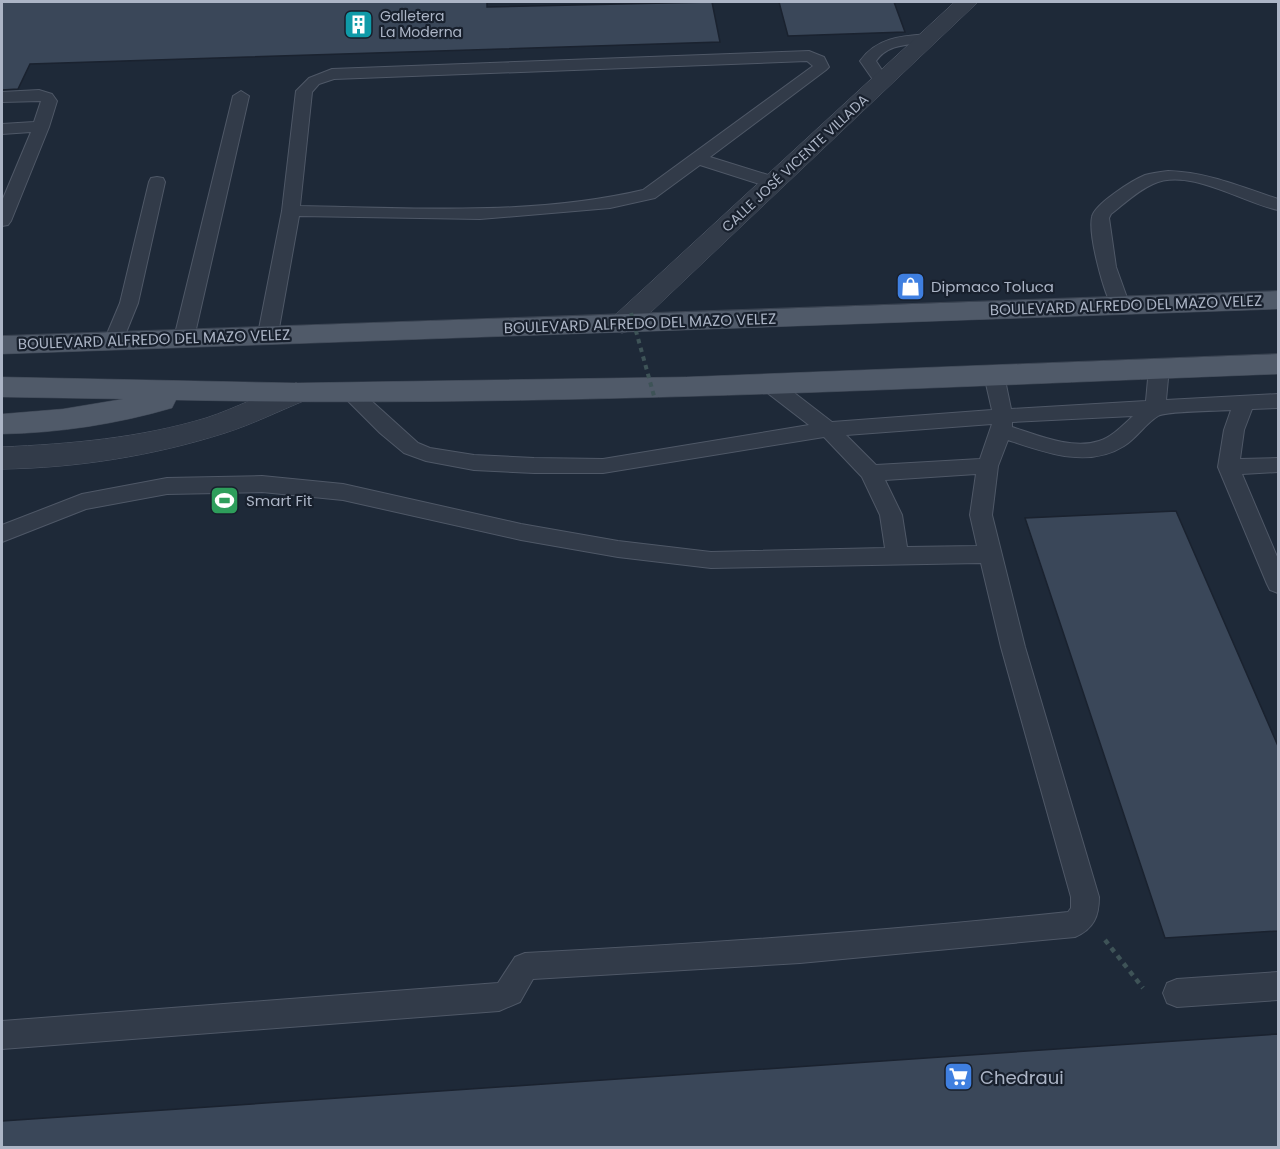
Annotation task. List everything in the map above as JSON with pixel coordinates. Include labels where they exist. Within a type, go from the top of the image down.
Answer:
[{"type":"main road","name":"BOULEVARD ALFREDO DEL MAZO VELEZ","points":[[2,345],[626,319],[1278,300]]},
{"type":"main road","points":[[2,387],[296,393],[768,383],[1278,364]]},
{"type":"main road","points":[[2,424],[55,422],[117,412],[203,390]]},
{"type":"street","name":"CALLE JOSÉ VICENTE VILLADA","points":[[626,319],[968,2]]},
{"type":"street","points":[[2,458],[103,451],[153,442],[216,425],[296,393]]},
{"type":"lane","points":[[268,334],[291,211],[304,92],[314,81],[332,74],[809,56],[819,60],[821,67],[649,194],[625,201],[480,214],[291,211]]},
{"type":"lane","points":[[184,338],[241,96]]},
{"type":"lane","points":[[2,97],[46,97],[49,101],[41,127],[3,216]]},
{"type":"lane","points":[[2,129],[41,127]]},
{"type":"lane","points":[[699,159],[775,183]]},
{"type":"lane","points":[[1121,306],[1107,267],[1100,218],[1103,211],[1151,178],[1173,175],[1199,179],[1278,205]]},
{"type":"lane","points":[[114,341],[129,303],[157,182]]},
{"type":"lane","points":[[1002,423],[1064,448],[1092,451],[1115,443],[1155,407],[1159,368]]},
{"type":"lane","points":[[2,1035],[499,997],[510,992],[525,966],[641,961],[875,945],[1075,924],[1085,913],[1085,897],[1013,647],[981,515],[988,466],[1002,423],[994,375]]},
{"type":"lane","points":[[768,383],[828,429],[871,473],[891,515],[897,557]]},
{"type":"lane","points":[[349,392],[411,448],[444,459],[578,467],[603,466],[828,429],[1002,423],[1155,407],[1278,401]]},
{"type":"lane","points":[[1244,403],[1234,430],[1228,467],[1278,584]]},
{"type":"lane","points":[[1228,467],[1278,465]]},
{"type":"lane","points":[[871,473],[988,466]]},
{"type":"lane","points":[[2,534],[82,502],[167,486],[262,484],[343,492],[521,532],[618,549],[711,561],[990,554]]},
{"type":"lane","points":[[1177,993],[1278,987]]},
{"type":"path","points":[[626,319],[654,396]]},
{"type":"path","points":[[1085,913],[1142,988],[1155,992],[1177,993]]},
{"type":"building","name":"Galletera La Moderna","points":[[2,2],[487,2],[487,7],[712,2],[720,42],[30,64],[18,89],[2,90]]},
{"type":"building","points":[[779,2],[894,2],[905,32],[788,36]]},
{"type":"building","points":[[1176,511],[1278,746],[1278,931],[1165,938],[1025,518]]},
{"type":"building","name":"Chedraui","points":[[1278,1034],[1278,1148],[2,1148],[2,1121]]},
{"type":"place","name":"Galletera La Moderna","points":[[359,24]]},
{"type":"place","name":"Dipmaco Toluca","points":[[910,286]]},
{"type":"place","name":"Smart Fit","points":[[225,500]]},
{"type":"place","name":"Chedraui","points":[[959,1077]]}]
